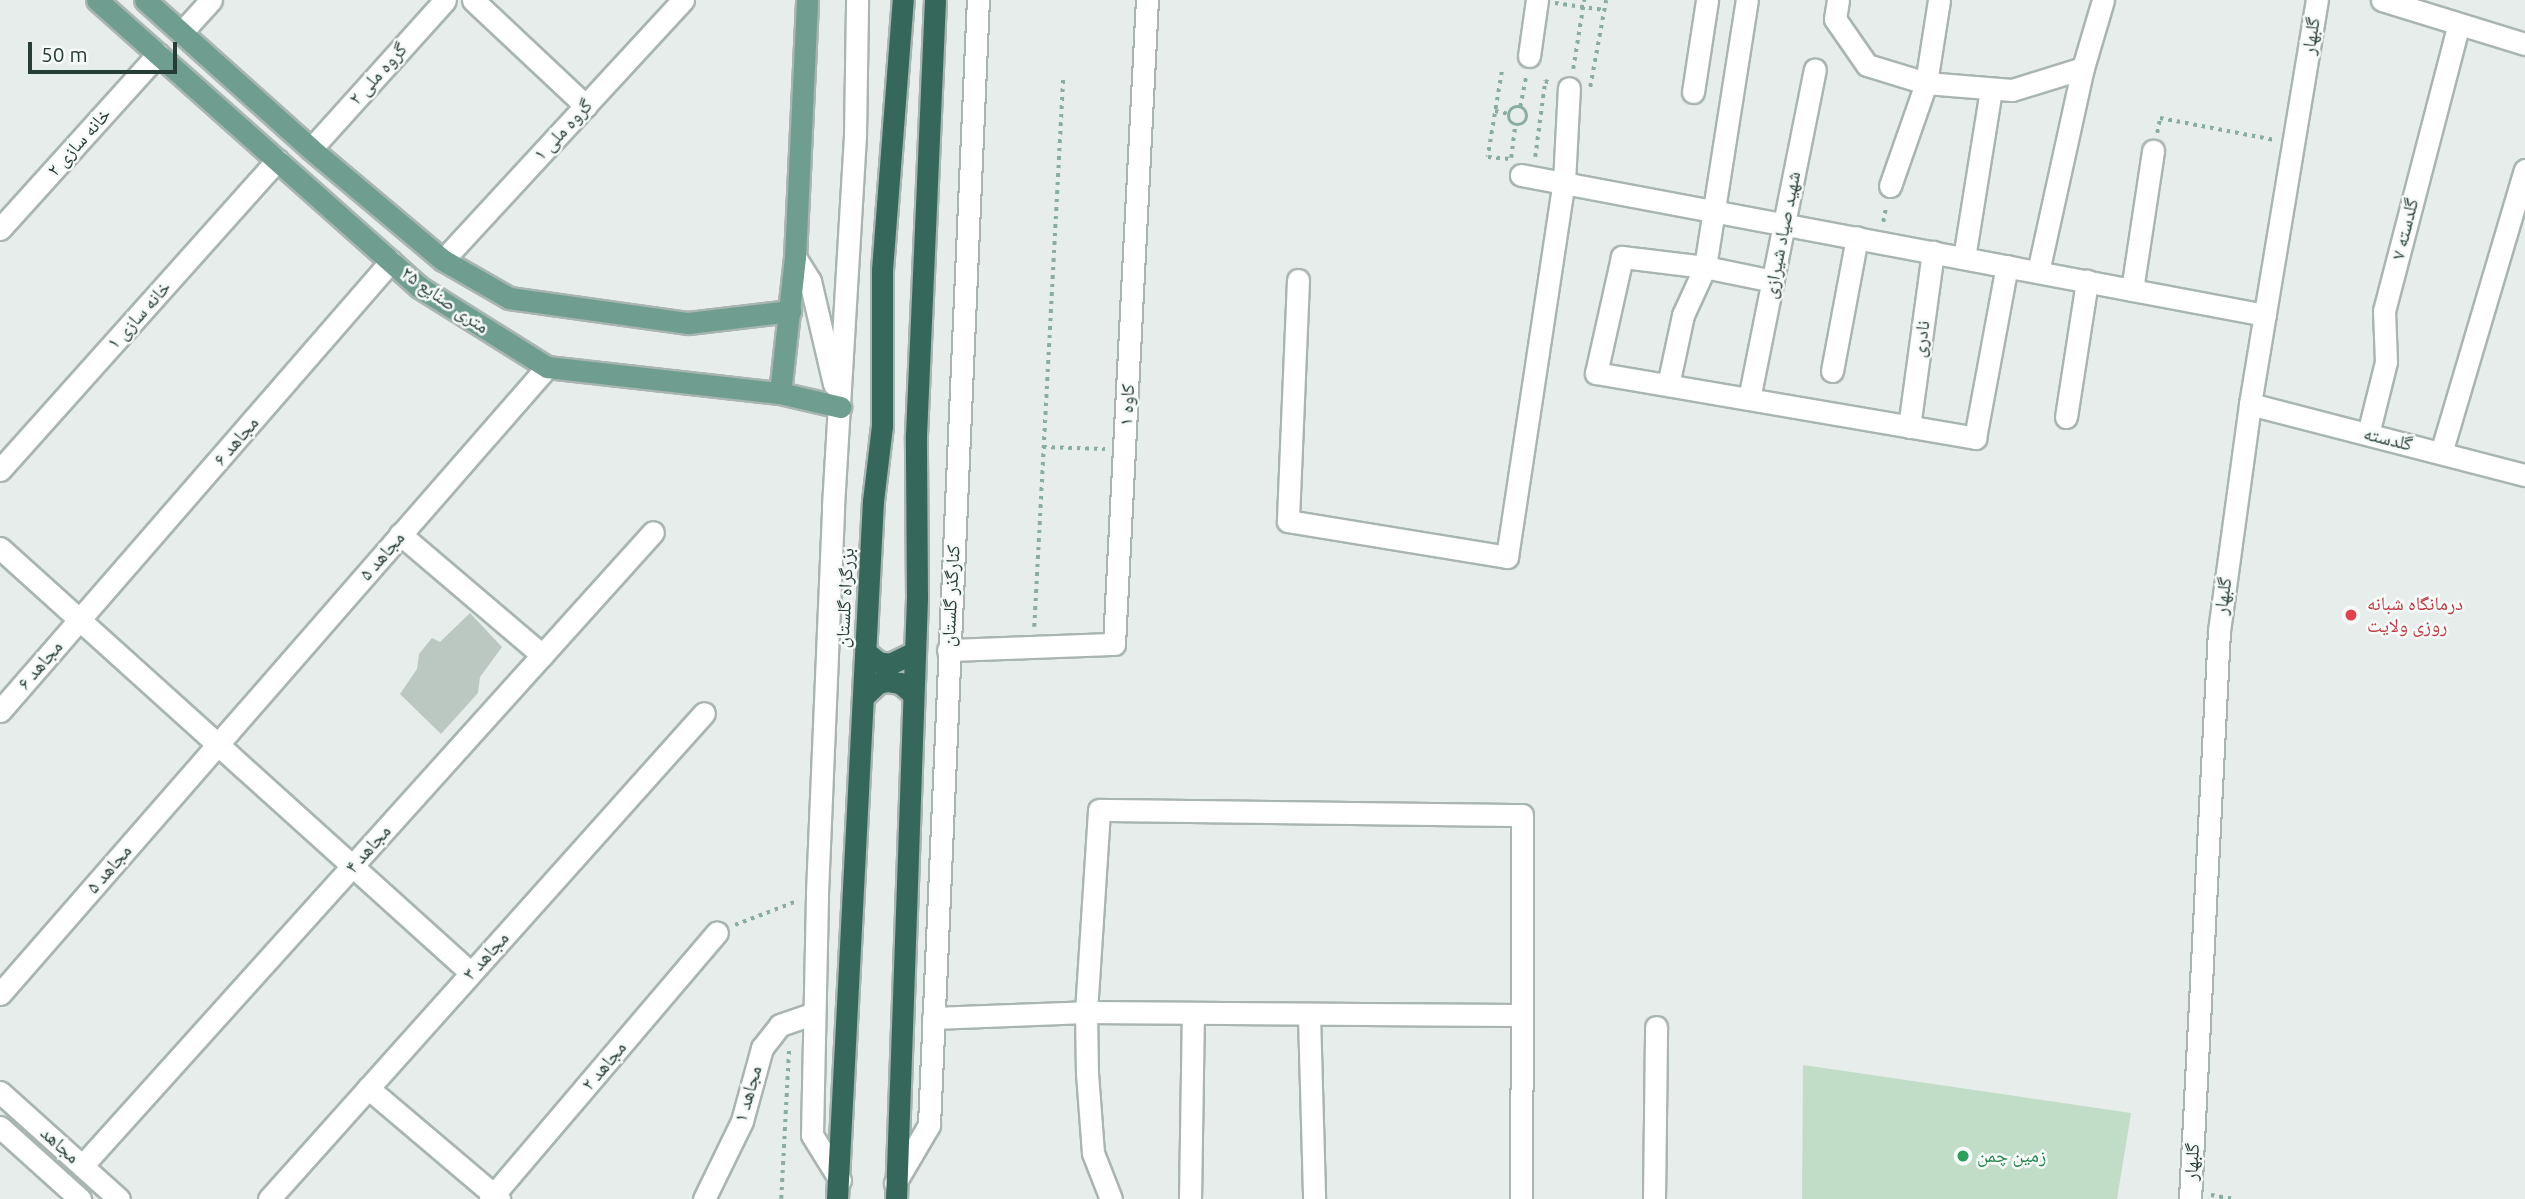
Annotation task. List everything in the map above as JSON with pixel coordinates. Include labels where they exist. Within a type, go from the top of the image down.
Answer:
[{"type":"highway","name":"بزرگراه گلستان","points":[[838,1189],[873,501],[882,426],[882,270],[903,0]]},
{"type":"highway","points":[[895,1191],[915,652],[916,435],[935,0]]},
{"type":"highway","points":[[866,652],[878,662],[890,664],[915,652]]},
{"type":"highway","points":[[863,697],[878,683],[887,681],[900,683],[913,694]]},
{"type":"main road","name":"۲۵ متری صنایع","points":[[97,0],[419,287],[547,367],[780,393],[840,408]]},
{"type":"main road","name":"۲۵ متری صنایع","points":[[145,0],[311,149],[443,260],[509,298],[688,323],[790,311]]},
{"type":"main road","points":[[780,393],[795,257],[807,0]]},
{"type":"main road","points":[[158,54],[182,32]]},
{"type":"main road","points":[[419,287],[443,260]]},
{"type":"street","points":[[182,32],[211,0]]},
{"type":"street","name":"گروه ملی ۲","points":[[311,149],[445,0]]},
{"type":"street","points":[[473,0],[586,106]]},
{"type":"street","name":"گروه ملی ۱","points":[[443,260],[684,0]]},
{"type":"street","points":[[838,1189],[812,1135],[817,893],[855,134],[857,0]]},
{"type":"street","name":"کنارگذر گلستان","points":[[895,1191],[929,1125],[978,0]]},
{"type":"street","name":"کاوه ۱","points":[[948,650],[1114,644],[1147,0]]},
{"type":"street","points":[[1693,92],[1707,0]]},
{"type":"street","points":[[1668,385],[1683,315],[1705,267],[1747,0]]},
{"type":"street","points":[[1838,0],[1835,19],[1867,65],[1926,83],[2012,90],[2083,68]]},
{"type":"street","points":[[1890,186],[1926,83],[1939,0]]},
{"type":"street","points":[[2038,272],[2083,68],[2103,0]]},
{"type":"street","name":"گلبهار","points":[[2190,1199],[2219,631],[2250,404],[2317,0]]},
{"type":"street","points":[[2382,0],[2458,26],[2524,39]]},
{"type":"street","points":[[1529,56],[1537,1]]},
{"type":"street","name":"گلدسته ۷","points":[[2368,434],[2386,362],[2384,311],[2458,26]]},
{"type":"street","name":"خانه سازی ۲","points":[[0,229],[158,54]]},
{"type":"street","name":"شهید صیاد شیرازی","points":[[1749,399],[1815,70]]},
{"type":"street","points":[[1298,280],[1288,521],[1507,557],[1564,182],[1569,88]]},
{"type":"street","points":[[1964,258],[1991,89]]},
{"type":"street","points":[[2132,290],[2153,151]]},
{"type":"street","name":"خانه سازی ۱","points":[[0,470],[277,160]]},
{"type":"street","points":[[1522,165],[1564,182],[2265,315]]},
{"type":"street","points":[[2441,453],[2525,170]]},
{"type":"street","points":[[1832,371],[1857,237]]},
{"type":"street","name":"نادری","points":[[1909,426],[1933,252]]},
{"type":"street","points":[[795,257],[810,281],[840,408]]},
{"type":"street","points":[[1773,281],[1705,267],[1622,257],[1596,373],[1975,438],[2007,266]]},
{"type":"street","name":"۶ مجاهد","points":[[80,620],[391,261]]},
{"type":"street","points":[[2066,417],[2087,281]]},
{"type":"street","name":"۵ مجاهد","points":[[217,744],[547,367]]},
{"type":"street","name":"گلدسته","points":[[2250,404],[2524,472]]},
{"type":"street","name":"مجاهد ۴","points":[[82,1166],[653,532]]},
{"type":"street","points":[[400,534],[542,654]]},
{"type":"street","points":[[0,548],[471,973]]},
{"type":"street","name":"مجاهد ۶","points":[[0,710],[80,620]]},
{"type":"street","name":"مجاهد ۳","points":[[269,1199],[704,713]]},
{"type":"street","name":"مجاهد ۵","points":[[0,994],[217,744]]},
{"type":"street","points":[[1111,1199],[1093,1153],[1086,1012],[1099,810],[1522,815],[1521,1199]]},
{"type":"street","name":"مجاهد ۲","points":[[494,1197],[717,932]]},
{"type":"street","points":[[933,1017],[1086,1012],[1520,1015]]},
{"type":"street","name":"۱ مجاهد","points":[[704,1199],[742,1121],[762,1048],[780,1025],[814,1013]]},
{"type":"street","points":[[1190,1199],[1193,1013]]},
{"type":"street","points":[[1309,1015],[1314,1199]]},
{"type":"street","points":[[1654,1199],[1656,1027]]},
{"type":"street","points":[[368,1088],[494,1197]]},
{"type":"street","name":"مجاهد","points":[[0,1092],[119,1199]]},
{"type":"street","name":"مجاهد","points":[[0,1127],[55,1191],[80,1199]]},
{"type":"path","points":[[1569,88],[1584,0]]},
{"type":"path","points":[[1522,165],[1539,120],[1545,81],[1569,88],[1590,90],[1606,0]]},
{"type":"path","points":[[1537,1],[1605,10]]},
{"type":"path","points":[[1520,107],[1529,56]]},
{"type":"path","points":[[1502,72],[1488,158],[1522,165]]},
{"type":"path","points":[[1033,647],[1063,76]]},
{"type":"path","points":[[1509,114],[1511,110],[1520,107]]},
{"type":"path","points":[[1509,114],[1511,123],[1524,123],[1527,114],[1520,107]]},
{"type":"path","points":[[1495,111],[1509,114]]},
{"type":"path","points":[[1527,118],[1539,120]]},
{"type":"path","points":[[2153,151],[2160,118],[2294,143]]},
{"type":"path","points":[[1516,125],[1522,165]]},
{"type":"path","points":[[1880,242],[1890,186]]},
{"type":"path","points":[[1044,447],[1124,449]]},
{"type":"path","points":[[717,932],[817,893]]},
{"type":"path","points":[[780,1199],[790,1022]]},
{"type":"green space","name":"زمین چمن","points":[[1803,1065],[2131,1113],[2117,1199],[1802,1199]]},
{"type":"building","points":[[470,613],[502,647],[480,677],[478,693],[441,734],[400,694],[417,669],[419,654],[432,638],[440,642]]},
{"type":"place","name":"درمانگاه شبانه روزی ولایت","points":[[2351,615]]},
{"type":"place","name":"زمین چمن","points":[[1963,1156]]}]
